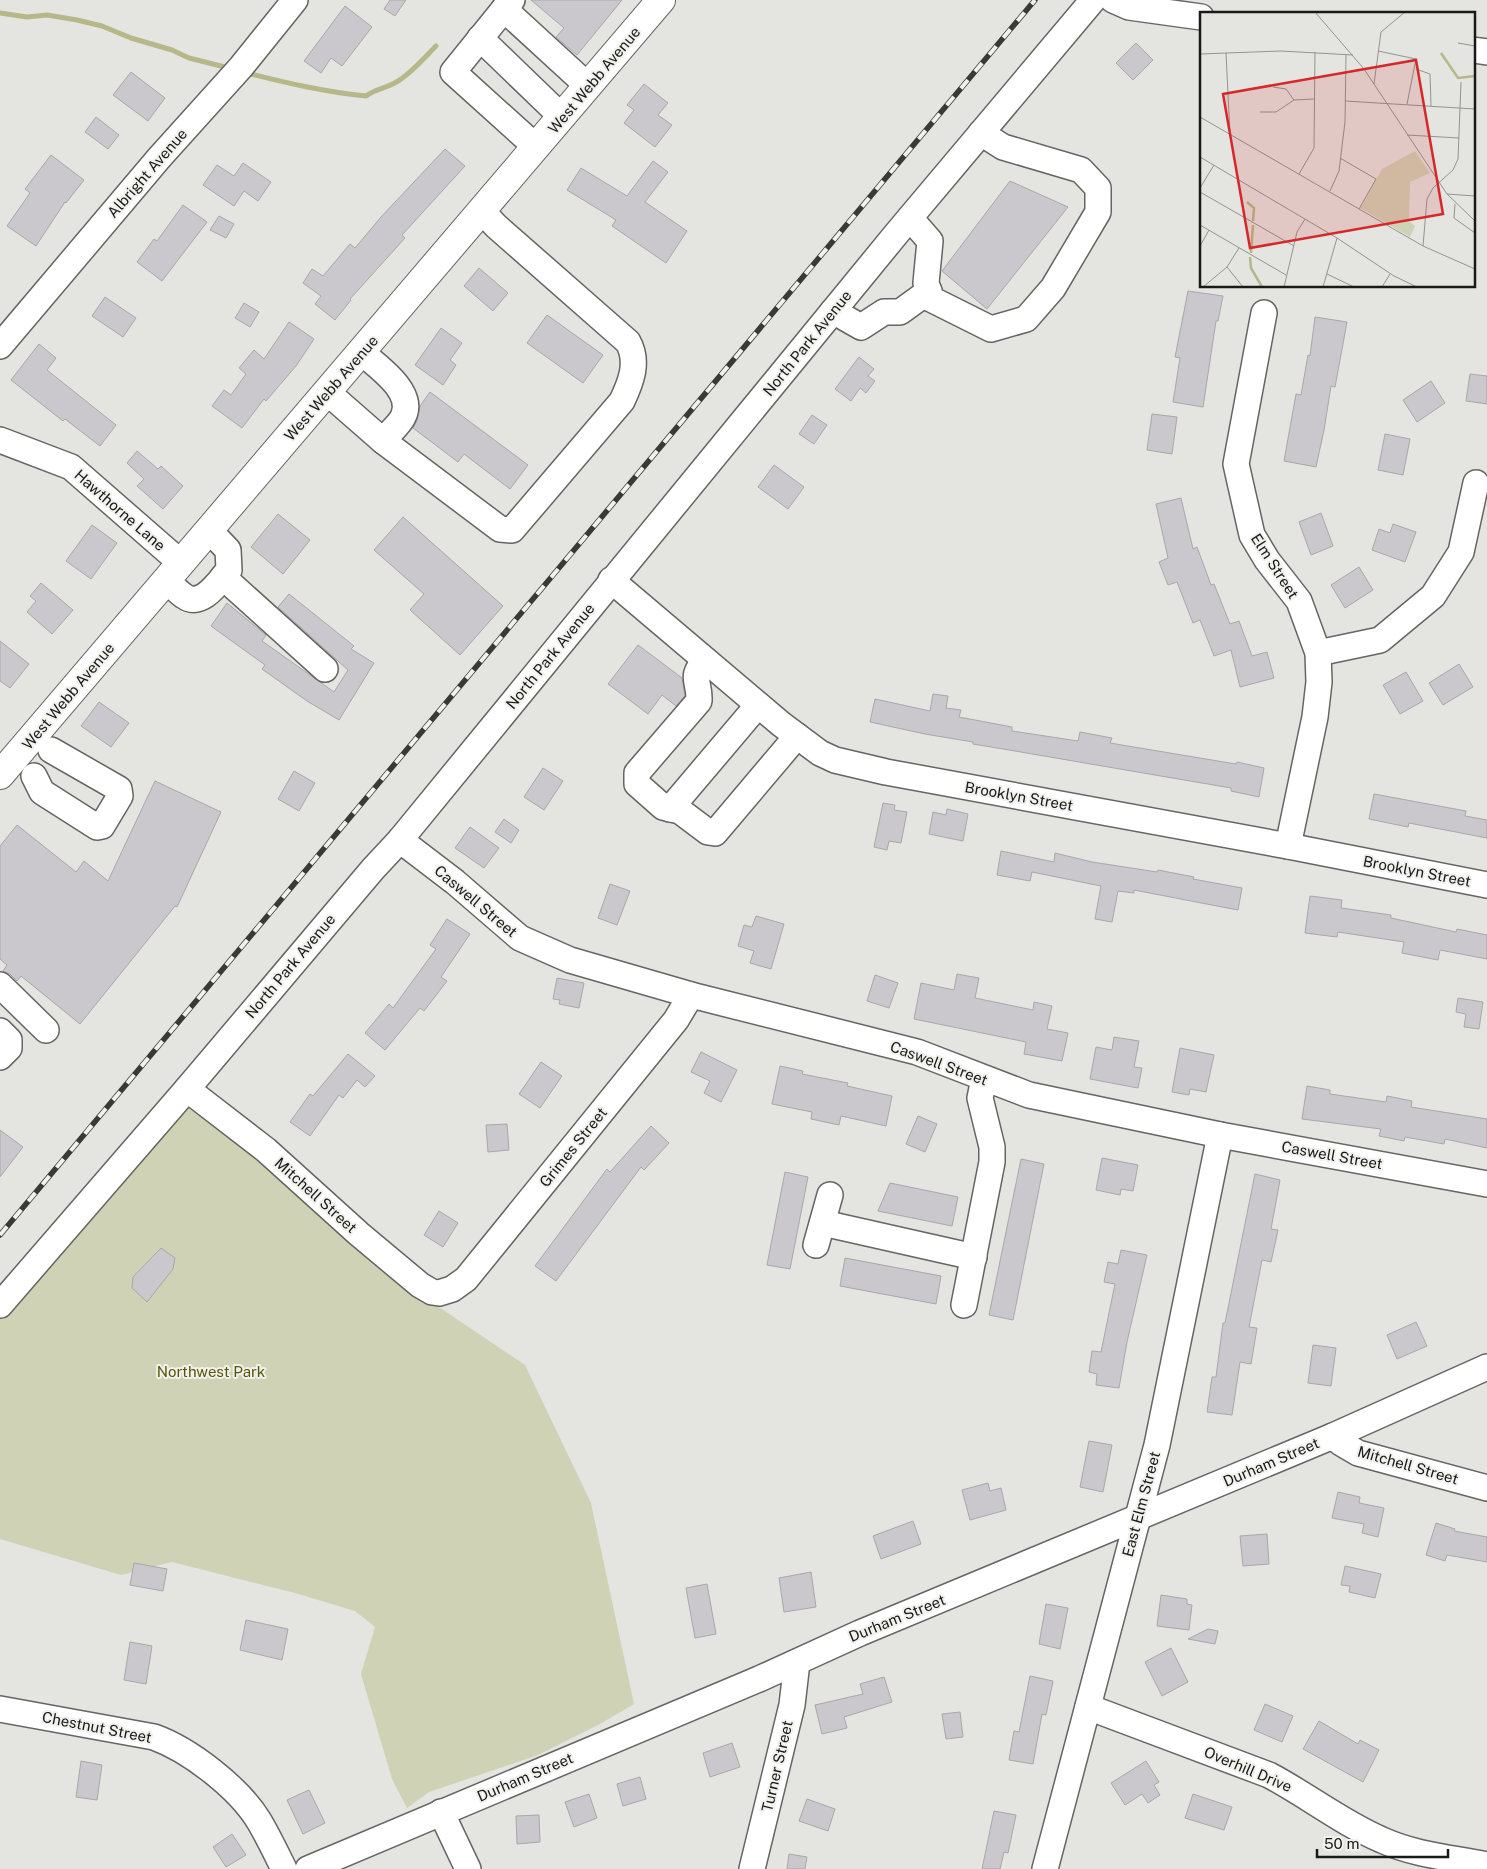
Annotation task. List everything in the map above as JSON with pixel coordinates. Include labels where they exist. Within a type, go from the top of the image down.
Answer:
[{"type":"highway","name":"West Webb Avenue","points":[[2,772],[43,742],[174,571],[208,530],[661,0]]},
{"type":"street","name":"Albright Avenue","points":[[0,346],[159,158],[241,67],[295,0]]},
{"type":"street","name":"North Park Avenue","points":[[0,1306],[373,869],[400,840],[611,580],[1093,0]]},
{"type":"street","points":[[1113,0],[1129,7],[1200,17]]},
{"type":"street","points":[[536,147],[453,72],[508,4],[588,86]]},
{"type":"street","points":[[480,38],[562,117]]},
{"type":"street","points":[[1474,50],[1487,52]]},
{"type":"street","points":[[910,218],[930,241],[926,283],[932,299],[992,329],[1026,319],[1053,288],[1098,212],[1098,188],[1081,170],[1003,147],[981,133]]},
{"type":"street","points":[[327,392],[383,441],[500,529],[512,530],[622,401],[629,386],[634,367],[633,351],[628,342],[496,226],[482,211]]},
{"type":"street","points":[[833,311],[861,327],[884,312],[900,312],[929,291]]},
{"type":"street","name":"Elm Street","points":[[1264,313],[1236,464],[1252,535],[1267,560],[1299,601],[1318,653],[1320,682],[1315,717],[1288,846]]},
{"type":"street","points":[[361,352],[395,381],[405,399],[404,416],[383,441]]},
{"type":"street","name":"Hawthorne Lane","points":[[0,440],[71,467],[174,571],[186,598],[197,599],[206,596],[223,577]]},
{"type":"street","points":[[1318,653],[1380,640],[1432,596],[1461,552],[1476,483]]},
{"type":"street","points":[[208,530],[228,550],[229,570],[223,577],[325,669]]},
{"type":"street","name":"Brooklyn Street","points":[[611,580],[758,705],[820,753],[835,760],[886,772],[1288,846],[1487,885]]},
{"type":"street","points":[[705,660],[696,671],[699,701],[637,773],[637,784],[663,807],[680,811],[708,832],[715,833],[797,736]]},
{"type":"street","points":[[670,809],[758,705]]},
{"type":"street","points":[[34,776],[42,792],[97,828],[102,826],[120,796],[119,789],[43,742]]},
{"type":"street","points":[[2,772],[23,772],[34,776],[42,774],[51,761],[43,742]]},
{"type":"street","name":"Caswell Street","points":[[400,840],[455,882],[520,938],[570,960],[691,995],[917,1052],[1029,1095],[1220,1135],[1487,1184]]},
{"type":"street","points":[[0,985],[46,1030]]},
{"type":"street","name":"Grimes Street","points":[[446,1291],[452,1289],[466,1278],[676,1020],[691,995]]},
{"type":"street","points":[[0,1031],[9,1040],[9,1048],[0,1058]]},
{"type":"street","points":[[964,1305],[992,1162],[992,1146],[980,1098],[984,1079]]},
{"type":"street","name":"Mitchell Street","points":[[187,1089],[266,1150],[420,1285],[432,1292],[446,1291]]},
{"type":"street","name":"East Elm Street","points":[[1045,1869],[1157,1445],[1220,1135]]},
{"type":"street","points":[[830,1196],[820,1234],[974,1257]]},
{"type":"street","name":"Durham Street","points":[[308,1869],[759,1679],[860,1633],[1333,1436],[1487,1368]]},
{"type":"street","name":"Mitchell Street","points":[[1333,1436],[1340,1443],[1358,1453],[1487,1488]]},
{"type":"street","name":"Turner Street","points":[[752,1869],[792,1704],[797,1662]]},
{"type":"street","name":"Overhill Drive","points":[[1088,1707],[1269,1775],[1358,1828],[1382,1840],[1402,1859],[1487,1865]]},
{"type":"street","name":"Chestnut Street","points":[[0,1709],[154,1737],[169,1742],[219,1775],[236,1793],[258,1819],[284,1869]]},
{"type":"street","points":[[441,1812],[468,1869]]},
{"type":"green space","name":"Northwest Park","points":[[191,1099],[430,1301],[525,1365],[591,1503],[634,1704],[600,1724],[538,1755],[429,1792],[407,1808],[392,1779],[361,1674],[375,1627],[355,1611],[295,1593],[172,1562],[121,1575],[0,1539],[0,1318],[26,1285]]},
{"type":"building","points":[[390,0],[406,0],[395,16],[384,9]]},
{"type":"building","points":[[531,0],[622,0],[577,55],[556,37],[564,28]]},
{"type":"building","points":[[345,6],[372,27],[342,66],[331,58],[321,73],[304,61]]},
{"type":"building","points":[[1136,43],[1153,60],[1133,80],[1116,63]]},
{"type":"building","points":[[131,72],[165,98],[148,121],[113,95]]},
{"type":"building","points":[[644,84],[668,103],[658,115],[672,125],[655,147],[624,123],[634,110],[627,105]]},
{"type":"building","points":[[96,117],[119,135],[108,149],[85,132]]},
{"type":"building","points":[[445,149],[465,166],[402,235],[405,238],[350,299],[335,320],[315,304],[321,296],[303,283],[312,269],[323,276],[350,244],[355,248],[381,217]]},
{"type":"building","points":[[51,155],[84,180],[65,202],[36,246],[7,226],[30,193],[25,189]]},
{"type":"building","points":[[653,161],[668,172],[645,202],[687,231],[666,263],[612,226],[616,220],[567,190],[581,168],[627,196]]},
{"type":"building","points":[[243,163],[271,182],[258,201],[244,191],[234,206],[203,185],[217,165],[234,176]]},
{"type":"building","points":[[1010,181],[1068,207],[987,309],[942,271]]},
{"type":"building","points":[[183,205],[207,222],[162,281],[137,262],[154,239],[157,241]]},
{"type":"building","points":[[219,216],[234,224],[226,238],[210,230]]},
{"type":"building","points":[[479,268],[508,293],[493,311],[464,286]]},
{"type":"building","points":[[1188,291],[1223,296],[1218,321],[1216,321],[1203,407],[1173,402],[1180,358],[1175,357]]},
{"type":"building","points":[[105,297],[136,318],[123,337],[92,316]]},
{"type":"building","points":[[244,303],[259,312],[250,327],[235,318]]},
{"type":"building","points":[[547,315],[603,355],[583,383],[527,343]]},
{"type":"building","points":[[1315,317],[1347,322],[1335,387],[1331,386],[1316,467],[1284,461],[1296,394],[1301,395],[1308,355],[1310,356]]},
{"type":"building","points":[[289,322],[314,339],[296,366],[266,401],[264,399],[242,428],[212,406],[224,390],[231,395],[246,374],[239,368],[254,350],[264,359]]},
{"type":"building","points":[[441,328],[462,343],[450,360],[456,365],[443,385],[415,365]]},
{"type":"building","points":[[39,344],[56,358],[47,370],[116,425],[100,446],[65,419],[63,421],[11,380]]},
{"type":"building","points":[[859,357],[874,369],[868,376],[875,381],[866,393],[860,388],[851,401],[835,389]]},
{"type":"building","points":[[1470,374],[1487,376],[1487,404],[1466,401]]},
{"type":"building","points":[[1431,381],[1445,403],[1417,422],[1403,400]]},
{"type":"building","points":[[430,392],[528,465],[510,489],[464,454],[458,462],[413,428],[417,421],[420,406]]},
{"type":"building","points":[[1152,414],[1177,417],[1172,454],[1147,450]]},
{"type":"building","points":[[812,415],[827,425],[814,444],[799,434]]},
{"type":"building","points":[[1385,434],[1410,439],[1403,475],[1378,470]]},
{"type":"building","points":[[137,451],[158,469],[161,466],[183,486],[163,509],[137,486],[144,479],[127,463]]},
{"type":"building","points":[[774,465],[804,487],[788,509],[758,487]]},
{"type":"building","points":[[1181,498],[1193,549],[1197,547],[1211,585],[1214,584],[1230,624],[1239,621],[1252,656],[1267,652],[1274,678],[1240,687],[1231,650],[1214,656],[1200,620],[1193,623],[1177,582],[1168,585],[1159,562],[1168,558],[1156,504]]},
{"type":"building","points":[[1321,513],[1333,546],[1311,555],[1299,522]]},
{"type":"building","points":[[278,514],[310,540],[283,574],[251,547]]},
{"type":"building","points":[[403,517],[503,606],[460,655],[410,610],[424,594],[374,550]]},
{"type":"building","points":[[1393,524],[1416,532],[1405,562],[1372,550],[1379,529],[1390,533]]},
{"type":"building","points":[[92,525],[117,543],[91,579],[66,561]]},
{"type":"building","points":[[1359,567],[1373,590],[1345,608],[1331,585]]},
{"type":"building","points":[[41,583],[73,610],[52,634],[27,612],[36,601],[30,596]]},
{"type":"building","points":[[289,594],[354,646],[351,649],[374,663],[339,720],[307,701],[262,669],[265,665],[211,626],[227,603],[266,635],[262,641],[334,692],[348,670],[278,607]]},
{"type":"building","points":[[0,641],[29,664],[10,688],[0,681]]},
{"type":"building","points":[[638,645],[682,678],[685,696],[676,706],[662,695],[648,714],[608,684]]},
{"type":"building","points":[[1459,664],[1473,687],[1443,705],[1429,683]]},
{"type":"building","points":[[1406,672],[1423,701],[1400,714],[1383,685]]},
{"type":"building","points":[[933,694],[948,696],[946,708],[961,710],[959,717],[1012,727],[1012,731],[1078,741],[1080,732],[1112,738],[1110,743],[1236,764],[1237,762],[1264,768],[1259,797],[1231,791],[1231,788],[973,744],[973,742],[870,722],[875,699],[930,711]]},
{"type":"building","points":[[99,702],[129,723],[111,747],[81,726]]},
{"type":"building","points":[[543,768],[563,781],[544,810],[524,797]]},
{"type":"building","points":[[294,771],[315,783],[299,811],[278,799]]},
{"type":"building","points":[[155,781],[221,812],[177,907],[175,906],[80,1024],[21,976],[17,981],[10,974],[3,971],[7,965],[0,959],[0,846],[17,825],[76,872],[84,861],[108,881]]},
{"type":"building","points":[[1374,794],[1466,811],[1465,816],[1487,820],[1487,838],[1409,823],[1408,827],[1369,819]]},
{"type":"building","points":[[883,803],[895,805],[894,810],[907,812],[901,843],[889,841],[887,850],[874,847]]},
{"type":"building","points":[[947,809],[968,814],[963,841],[929,834],[933,812],[946,815]]},
{"type":"building","points":[[504,819],[519,830],[511,843],[495,832]]},
{"type":"building","points":[[470,827],[499,848],[484,868],[455,848]]},
{"type":"building","points":[[1001,851],[1054,862],[1055,853],[1092,862],[1157,872],[1158,870],[1242,888],[1238,910],[1134,890],[1134,893],[1118,891],[1112,922],[1095,919],[1101,886],[1032,872],[1030,881],[997,875]]},
{"type":"building","points":[[610,884],[630,891],[617,925],[598,918]]},
{"type":"building","points":[[1310,896],[1342,900],[1341,908],[1391,915],[1391,918],[1456,932],[1457,929],[1487,935],[1487,959],[1440,950],[1438,960],[1402,953],[1404,942],[1338,932],[1337,937],[1305,933]]},
{"type":"building","points":[[756,916],[784,924],[771,969],[750,963],[754,951],[738,946],[744,925],[752,927]]},
{"type":"building","points":[[447,919],[470,934],[441,977],[447,981],[424,1011],[420,1008],[385,1050],[365,1033],[389,1004],[393,1008],[436,949],[430,945]]},
{"type":"building","points":[[957,974],[979,978],[975,998],[1033,1010],[1034,1002],[1052,1006],[1047,1029],[1068,1033],[1062,1061],[1024,1054],[1026,1042],[914,1019],[921,983],[954,990]]},
{"type":"building","points":[[875,975],[898,983],[889,1008],[867,1001]]},
{"type":"building","points":[[557,978],[584,983],[579,1008],[559,1004],[560,1000],[553,999]]},
{"type":"building","points":[[1458,998],[1483,1002],[1479,1029],[1464,1027],[1466,1014],[1456,1012]]},
{"type":"building","points":[[1114,1037],[1139,1041],[1134,1067],[1142,1068],[1138,1088],[1090,1079],[1096,1047],[1112,1050]]},
{"type":"building","points":[[1180,1048],[1214,1055],[1206,1092],[1190,1089],[1189,1095],[1172,1092]]},
{"type":"building","points":[[701,1052],[737,1070],[721,1102],[704,1093],[710,1081],[691,1072]]},
{"type":"building","points":[[348,1054],[375,1076],[365,1087],[357,1080],[343,1098],[339,1095],[310,1136],[290,1122],[310,1094],[313,1096]]},
{"type":"building","points":[[541,1062],[562,1076],[540,1108],[519,1094]]},
{"type":"building","points":[[780,1066],[803,1071],[802,1074],[848,1083],[847,1086],[892,1096],[886,1126],[841,1116],[839,1125],[811,1119],[812,1112],[772,1104]]},
{"type":"building","points":[[1307,1086],[1330,1090],[1330,1094],[1386,1102],[1387,1096],[1412,1101],[1411,1107],[1487,1119],[1487,1148],[1445,1139],[1444,1144],[1405,1137],[1404,1141],[1379,1136],[1381,1129],[1302,1119]]},
{"type":"building","points":[[918,1116],[937,1124],[925,1152],[906,1144]]},
{"type":"building","points":[[507,1124],[509,1150],[488,1152],[486,1125]]},
{"type":"building","points":[[651,1126],[669,1143],[644,1170],[641,1167],[556,1281],[535,1266],[607,1169],[610,1172]]},
{"type":"building","points":[[0,1130],[23,1147],[0,1177]]},
{"type":"building","points":[[1102,1158],[1138,1165],[1133,1191],[1121,1189],[1120,1195],[1096,1190]]},
{"type":"building","points":[[1021,1159],[1044,1164],[1013,1320],[989,1315]]},
{"type":"building","points":[[785,1172],[808,1177],[790,1269],[767,1265]]},
{"type":"building","points":[[1255,1174],[1280,1180],[1271,1229],[1278,1230],[1271,1262],[1262,1260],[1249,1327],[1257,1328],[1251,1364],[1240,1362],[1232,1415],[1207,1412],[1212,1377],[1216,1377],[1223,1323],[1225,1323]]},
{"type":"building","points":[[890,1183],[958,1197],[952,1226],[878,1211]]},
{"type":"building","points":[[439,1211],[458,1223],[443,1247],[424,1235]]},
{"type":"building","points":[[161,1248],[175,1258],[173,1269],[147,1302],[132,1288],[133,1277]]},
{"type":"building","points":[[1121,1250],[1147,1255],[1127,1342],[1119,1388],[1096,1385],[1097,1374],[1089,1372],[1092,1351],[1101,1352],[1115,1284],[1104,1282],[1108,1262],[1118,1264]]},
{"type":"building","points":[[845,1258],[941,1276],[936,1304],[840,1286]]},
{"type":"building","points":[[1416,1322],[1427,1346],[1397,1359],[1387,1335]]},
{"type":"building","points":[[1313,1345],[1336,1348],[1331,1386],[1308,1383]]},
{"type":"building","points":[[1089,1441],[1112,1445],[1103,1492],[1080,1487]]},
{"type":"building","points":[[988,1483],[990,1491],[1001,1488],[1006,1510],[970,1520],[962,1490]]},
{"type":"building","points":[[1338,1492],[1360,1497],[1359,1503],[1384,1508],[1378,1537],[1362,1533],[1364,1524],[1332,1518]]},
{"type":"building","points":[[913,1521],[921,1544],[881,1559],[873,1536]]},
{"type":"building","points":[[1436,1523],[1455,1529],[1454,1531],[1487,1537],[1487,1562],[1447,1555],[1445,1561],[1426,1555]]},
{"type":"building","points":[[1267,1534],[1269,1564],[1243,1566],[1240,1536]]},
{"type":"building","points":[[134,1563],[167,1569],[163,1591],[130,1585]]},
{"type":"building","points":[[1345,1566],[1381,1574],[1375,1598],[1349,1592],[1350,1586],[1341,1585]]},
{"type":"building","points":[[811,1572],[816,1607],[784,1612],[779,1578]]},
{"type":"building","points":[[707,1584],[716,1634],[695,1638],[686,1588]]},
{"type":"building","points":[[1161,1595],[1187,1599],[1187,1604],[1192,1605],[1189,1630],[1157,1626]]},
{"type":"building","points":[[1046,1604],[1068,1608],[1060,1649],[1039,1644]]},
{"type":"building","points":[[246,1620],[288,1629],[282,1660],[240,1650]]},
{"type":"building","points":[[1208,1629],[1218,1631],[1215,1644],[1188,1639]]},
{"type":"building","points":[[130,1642],[152,1646],[146,1684],[124,1680]]},
{"type":"building","points":[[1171,1648],[1188,1682],[1162,1696],[1145,1662]]},
{"type":"building","points":[[1030,1676],[1053,1681],[1046,1715],[1042,1714],[1033,1764],[1009,1760],[1014,1731],[1019,1732]]},
{"type":"building","points":[[884,1677],[892,1702],[844,1717],[847,1728],[822,1734],[815,1705],[863,1694],[860,1684]]},
{"type":"building","points":[[1265,1704],[1293,1716],[1282,1742],[1254,1730]]},
{"type":"building","points":[[960,1712],[963,1737],[946,1739],[942,1714]]},
{"type":"building","points":[[1319,1721],[1358,1744],[1360,1740],[1379,1750],[1363,1782],[1303,1749]]},
{"type":"building","points":[[732,1743],[740,1767],[710,1777],[703,1753]]},
{"type":"building","points":[[81,1761],[102,1765],[97,1800],[76,1797]]},
{"type":"building","points":[[1146,1761],[1159,1782],[1154,1785],[1160,1795],[1148,1803],[1142,1794],[1125,1805],[1111,1783]]},
{"type":"building","points":[[640,1777],[646,1799],[623,1806],[617,1784]]},
{"type":"building","points":[[309,1790],[325,1823],[303,1834],[287,1800]]},
{"type":"building","points":[[589,1794],[597,1818],[574,1827],[565,1802]]},
{"type":"building","points":[[1193,1794],[1232,1807],[1224,1830],[1185,1818]]},
{"type":"building","points":[[807,1799],[835,1809],[828,1831],[799,1821]]},
{"type":"building","points":[[994,1811],[1016,1815],[1008,1853],[1004,1852],[1000,1869],[982,1869]]},
{"type":"building","points":[[539,1815],[540,1842],[517,1844],[516,1816]]},
{"type":"building","points":[[232,1834],[246,1855],[226,1867],[213,1847]]},
{"type":"building","points":[[789,1854],[807,1857],[805,1869],[787,1869]]},
{"type":"waterway","points":[[0,13],[27,17],[47,15],[102,26],[131,38],[172,50],[189,58],[229,68]]},
{"type":"waterway","points":[[247,73],[321,90],[366,96],[401,79],[415,68],[436,46]]},
{"type":"railway","points":[[0,1235],[1035,0]]}]
